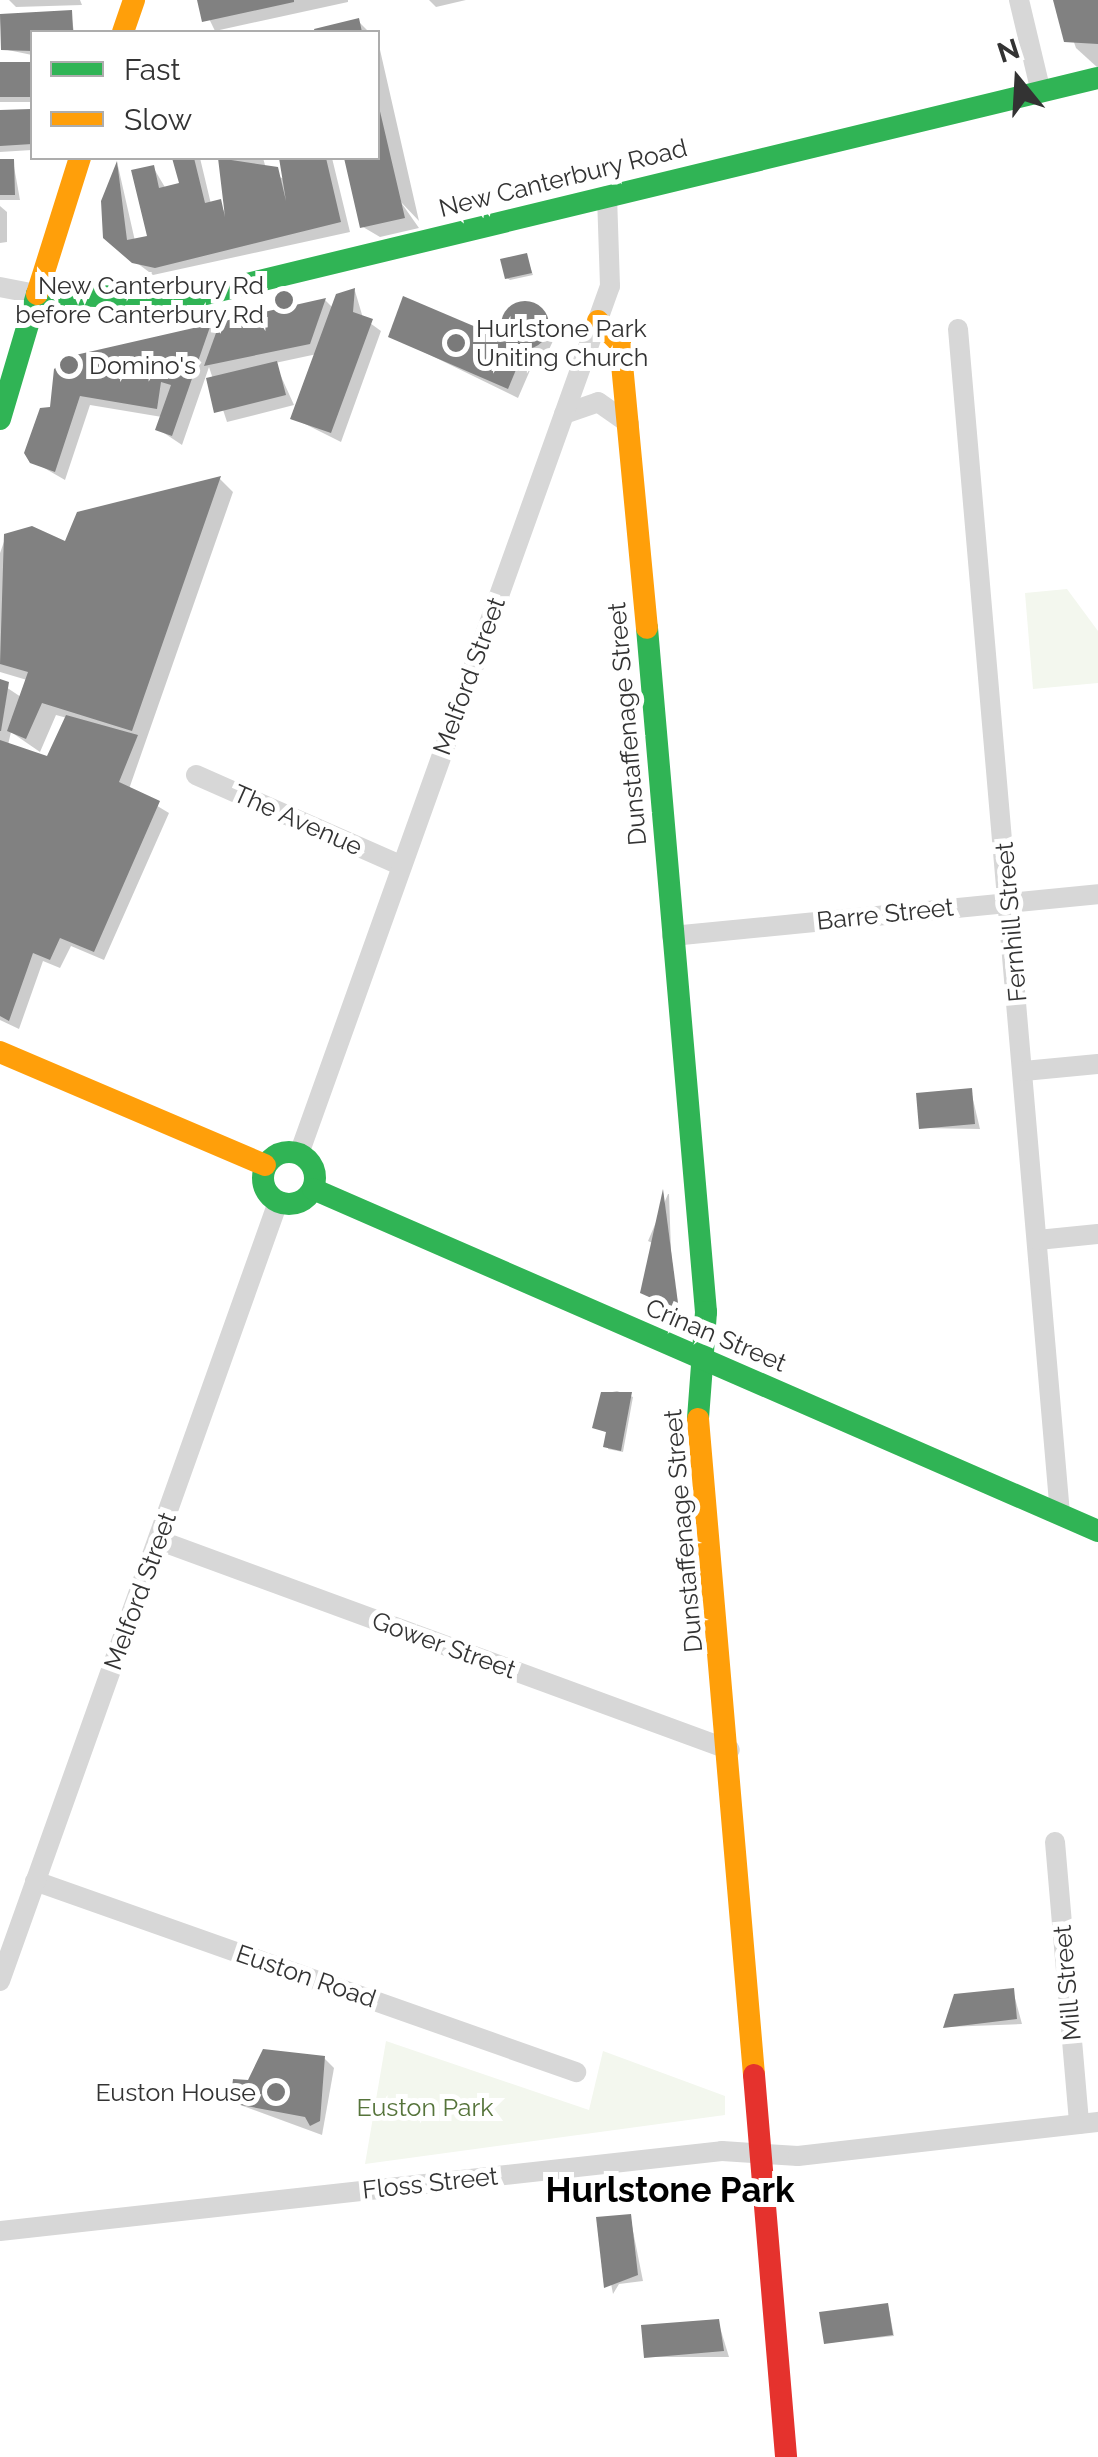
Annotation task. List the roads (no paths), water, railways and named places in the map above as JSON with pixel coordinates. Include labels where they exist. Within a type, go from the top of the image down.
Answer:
[{"type":"main road","points":[[124,30],[134,0]]},
{"type":"main road","name":"New Canterbury Road","points":[[37,294],[184,298],[1098,78]]},
{"type":"main road","points":[[0,419],[79,160]]},
{"type":"main road","name":"Dunstaffenage Street","points":[[594,333],[620,343],[629,424],[706,1312],[697,1406],[730,1750],[786,2457]]},
{"type":"main road","points":[[0,1052],[265,1165],[299,1154],[315,1173],[314,1189],[302,1202],[278,1202],[262,1180],[265,1165]]},
{"type":"main road","name":"Crinan Street","points":[[314,1189],[1098,1531]]},
{"type":"street","points":[[1019,0],[1042,92]]},
{"type":"street","name":"Melford Street","points":[[299,1154],[614,272],[607,196]]},
{"type":"street","points":[[0,287],[37,294]]},
{"type":"street","name":"Fernhill Street","points":[[958,329],[1060,1514]]},
{"type":"street","points":[[564,414],[598,402],[629,424]]},
{"type":"street","name":"The Avenue","points":[[196,774],[400,865]]},
{"type":"street","name":"Barre Street","points":[[672,936],[1098,894]]},
{"type":"street","points":[[1024,1071],[1098,1064]]},
{"type":"street","name":"Melford Street","points":[[0,1980],[278,1202]]},
{"type":"street","points":[[1038,1240],[1098,1234]]},
{"type":"street","name":"Gower Street","points":[[158,1540],[730,1750]]},
{"type":"street","name":"Mill Street","points":[[1056,1842],[1088,2123]]},
{"type":"street","name":"Euston Road","points":[[35,1882],[576,2072]]},
{"type":"street","name":"Floss Street","points":[[0,2231],[722,2151],[764,2156],[1088,2123]]},
{"type":"place","name":"New Canterbury Rd before Canterbury Rd","points":[[284,300]]},
{"type":"place","name":"Hurlstone Park Uniting Church","points":[[456,343]]},
{"type":"place","name":"Domino's","points":[[69,365]]},
{"type":"place","name":"Euston House","points":[[276,2092]]},
{"type":"district","name":"Hurlstone Park","points":[[670,2190]]},
{"type":"park label","name":"Euston Park","points":[[425,2107]]}]
